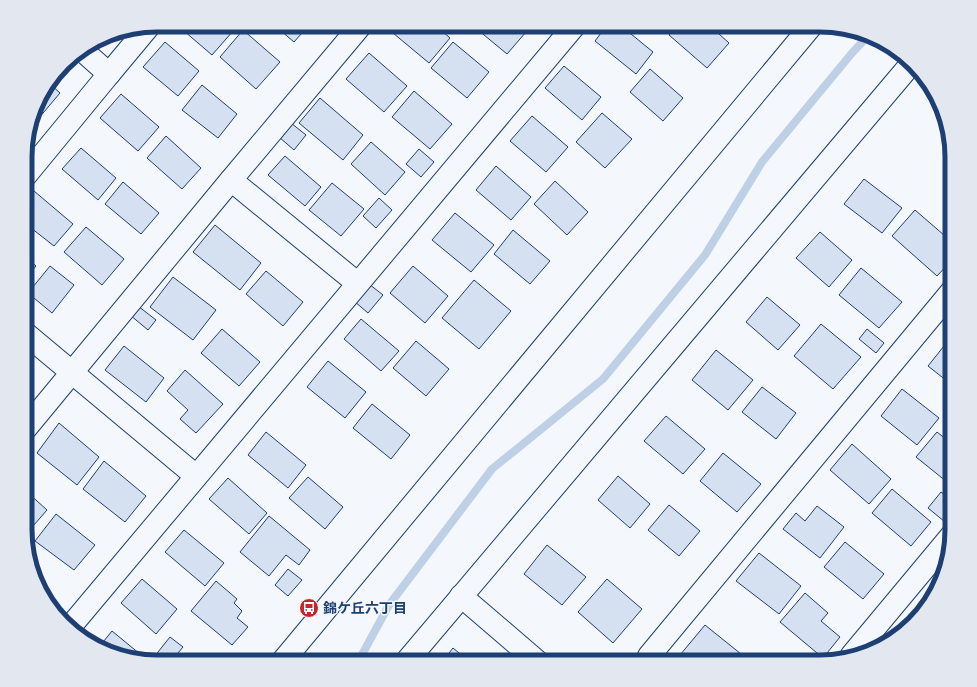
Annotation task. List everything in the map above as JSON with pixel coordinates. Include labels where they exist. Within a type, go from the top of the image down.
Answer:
[{"type":"street","points":[[32,421],[355,32]]},
{"type":"street","points":[[73,623],[569,32]]},
{"type":"street","points":[[288,655],[806,32]]},
{"type":"street","points":[[32,168],[143,33]]},
{"type":"street","points":[[86,54],[110,74]]},
{"type":"street","points":[[412,655],[908,67]]},
{"type":"street","points":[[231,180],[358,284]]},
{"type":"street","points":[[650,655],[945,299]]},
{"type":"street","points":[[32,339],[196,476]]},
{"type":"street","points":[[857,649],[944,544]]},
{"type":"street","points":[[461,596],[530,655]]},
{"type":"building","points":[[185,32],[232,32],[212,55]]},
{"type":"building","points":[[241,32],[245,32],[280,62],[256,89],[220,57]]},
{"type":"building","points":[[282,32],[303,32],[294,42]]},
{"type":"building","points":[[443,32],[450,38],[429,63],[393,33]]},
{"type":"building","points":[[480,32],[526,32],[507,54]]},
{"type":"building","points":[[602,32],[629,32],[653,52],[636,74],[595,41]]},
{"type":"building","points":[[672,32],[717,32],[729,43],[707,68],[669,35]]},
{"type":"building","points":[[165,42],[199,71],[178,96],[143,67]]},
{"type":"building","points":[[453,42],[489,72],[467,98],[431,68]]},
{"type":"building","points":[[369,53],[407,86],[384,112],[346,79]]},
{"type":"building","points":[[564,66],[601,97],[582,120],[545,88]]},
{"type":"building","points":[[650,69],[683,98],[663,121],[630,92]]},
{"type":"building","points":[[202,85],[237,114],[218,138],[182,110]]},
{"type":"building","points":[[53,87],[60,93],[38,119],[41,109]]},
{"type":"building","points":[[414,91],[452,124],[430,149],[392,117]]},
{"type":"building","points":[[121,94],[159,127],[138,151],[100,118]]},
{"type":"building","points":[[320,98],[363,135],[343,160],[299,123]]},
{"type":"building","points":[[602,113],[632,139],[605,168],[576,142]]},
{"type":"building","points":[[532,116],[568,147],[546,172],[510,141]]},
{"type":"building","points":[[291,123],[306,135],[294,150],[279,137]]},
{"type":"building","points":[[166,136],[201,168],[182,189],[147,158]]},
{"type":"building","points":[[371,142],[405,172],[385,195],[351,164]]},
{"type":"building","points":[[81,148],[116,178],[98,200],[62,169]]},
{"type":"building","points":[[419,149],[434,162],[421,177],[406,164]]},
{"type":"building","points":[[285,156],[321,187],[305,206],[268,175]]},
{"type":"building","points":[[496,166],[531,197],[511,220],[476,190]]},
{"type":"building","points":[[864,179],[902,208],[882,233],[844,204]]},
{"type":"building","points":[[555,181],[588,212],[567,235],[534,204]]},
{"type":"building","points":[[123,182],[159,213],[141,234],[105,204]]},
{"type":"building","points":[[332,183],[364,209],[341,236],[309,210]]},
{"type":"building","points":[[34,191],[73,224],[54,246],[32,229],[32,194]]},
{"type":"building","points":[[379,198],[392,210],[376,228],[363,216]]},
{"type":"building","points":[[915,210],[945,236],[945,267],[937,276],[892,236]]},
{"type":"building","points":[[455,213],[494,245],[471,272],[432,240]]},
{"type":"building","points":[[215,225],[261,263],[240,290],[193,252]]},
{"type":"building","points":[[86,227],[124,259],[102,285],[64,252]]},
{"type":"building","points":[[513,230],[550,261],[530,284],[494,254]]},
{"type":"building","points":[[820,232],[852,260],[829,287],[796,258]]},
{"type":"building","points":[[32,262],[36,266],[32,271]]},
{"type":"building","points":[[50,266],[74,285],[52,313],[32,296],[32,288]]},
{"type":"building","points":[[413,266],[448,296],[425,323],[390,293]]},
{"type":"building","points":[[861,268],[902,302],[879,328],[839,295]]},
{"type":"building","points":[[266,271],[303,302],[283,326],[246,294]]},
{"type":"building","points":[[173,277],[216,310],[193,340],[150,307]]},
{"type":"building","points":[[474,280],[511,311],[479,349],[442,318]]},
{"type":"building","points":[[369,284],[383,295],[368,313],[354,301]]},
{"type":"building","points":[[767,297],[800,325],[778,350],[746,322]]},
{"type":"building","points":[[138,306],[156,320],[148,330],[130,315]]},
{"type":"building","points":[[361,319],[399,351],[381,371],[344,339]]},
{"type":"building","points":[[821,324],[861,357],[833,389],[794,356]]},
{"type":"building","points":[[222,329],[260,362],[239,386],[201,353]]},
{"type":"building","points":[[867,329],[884,343],[876,353],[859,339]]},
{"type":"building","points":[[416,341],[449,369],[426,396],[393,368]]},
{"type":"building","points":[[945,345],[945,379],[928,366]]},
{"type":"building","points":[[124,346],[164,378],[146,402],[105,370]]},
{"type":"building","points":[[716,350],[753,380],[728,410],[692,380]]},
{"type":"building","points":[[328,361],[366,392],[345,418],[307,387]]},
{"type":"building","points":[[185,370],[223,404],[196,433],[180,419],[188,410],[167,391]]},
{"type":"building","points":[[762,387],[796,413],[776,439],[742,412]]},
{"type":"building","points":[[902,389],[939,418],[917,445],[881,416]]},
{"type":"building","points":[[372,404],[410,435],[391,459],[353,428]]},
{"type":"building","points":[[666,416],[705,449],[683,474],[644,441]]},
{"type":"building","points":[[59,423],[99,457],[77,485],[37,453]]},
{"type":"building","points":[[266,432],[306,465],[288,488],[248,455]]},
{"type":"building","points":[[937,432],[945,438],[945,480],[916,457]]},
{"type":"building","points":[[852,444],[891,479],[869,504],[830,470]]},
{"type":"building","points":[[723,453],[761,484],[737,512],[700,481]]},
{"type":"building","points":[[104,461],[146,496],[125,522],[83,489]]},
{"type":"building","points":[[618,476],[650,504],[630,528],[598,500]]},
{"type":"building","points":[[308,477],[343,507],[325,529],[289,498]]},
{"type":"building","points":[[228,478],[267,513],[249,534],[209,499]]},
{"type":"building","points":[[892,489],[931,522],[911,546],[872,513]]},
{"type":"building","points":[[941,492],[945,495],[945,522],[928,508]]},
{"type":"building","points":[[32,496],[47,510],[32,527]]},
{"type":"building","points":[[669,505],[700,531],[679,556],[648,530]]},
{"type":"building","points":[[817,506],[844,527],[820,558],[783,529],[796,513],[805,521]]},
{"type":"building","points":[[56,514],[95,545],[74,570],[35,541]]},
{"type":"building","points":[[269,516],[310,550],[299,565],[286,555],[269,576],[240,552]]},
{"type":"building","points":[[184,530],[224,563],[205,586],[165,552]]},
{"type":"building","points":[[845,542],[884,574],[863,599],[824,567]]},
{"type":"building","points":[[547,545],[586,577],[562,605],[524,574]]},
{"type":"building","points":[[759,553],[801,586],[779,614],[736,581]]},
{"type":"building","points":[[288,569],[302,580],[288,596],[275,585]]},
{"type":"building","points":[[142,579],[177,609],[156,634],[121,603]]},
{"type":"building","points":[[607,579],[642,609],[613,643],[578,612]]},
{"type":"building","points":[[216,581],[237,599],[234,603],[242,611],[237,618],[248,627],[232,645],[191,611]]},
{"type":"building","points":[[805,593],[828,613],[821,621],[840,637],[826,655],[819,655],[780,622]]},
{"type":"building","points":[[705,625],[741,654],[740,655],[680,655]]},
{"type":"building","points":[[112,631],[140,654],[132,653],[103,643]]},
{"type":"building","points":[[170,637],[183,647],[178,653],[180,655],[156,655]]},
{"type":"building","points":[[453,648],[462,655],[448,655]]},
{"type":"waterway","points":[[362,655],[389,605],[492,469],[603,379],[705,255],[762,162],[864,40]]},
{"type":"place","name":"錦ケ丘六丁目","points":[[309,608]]}]
